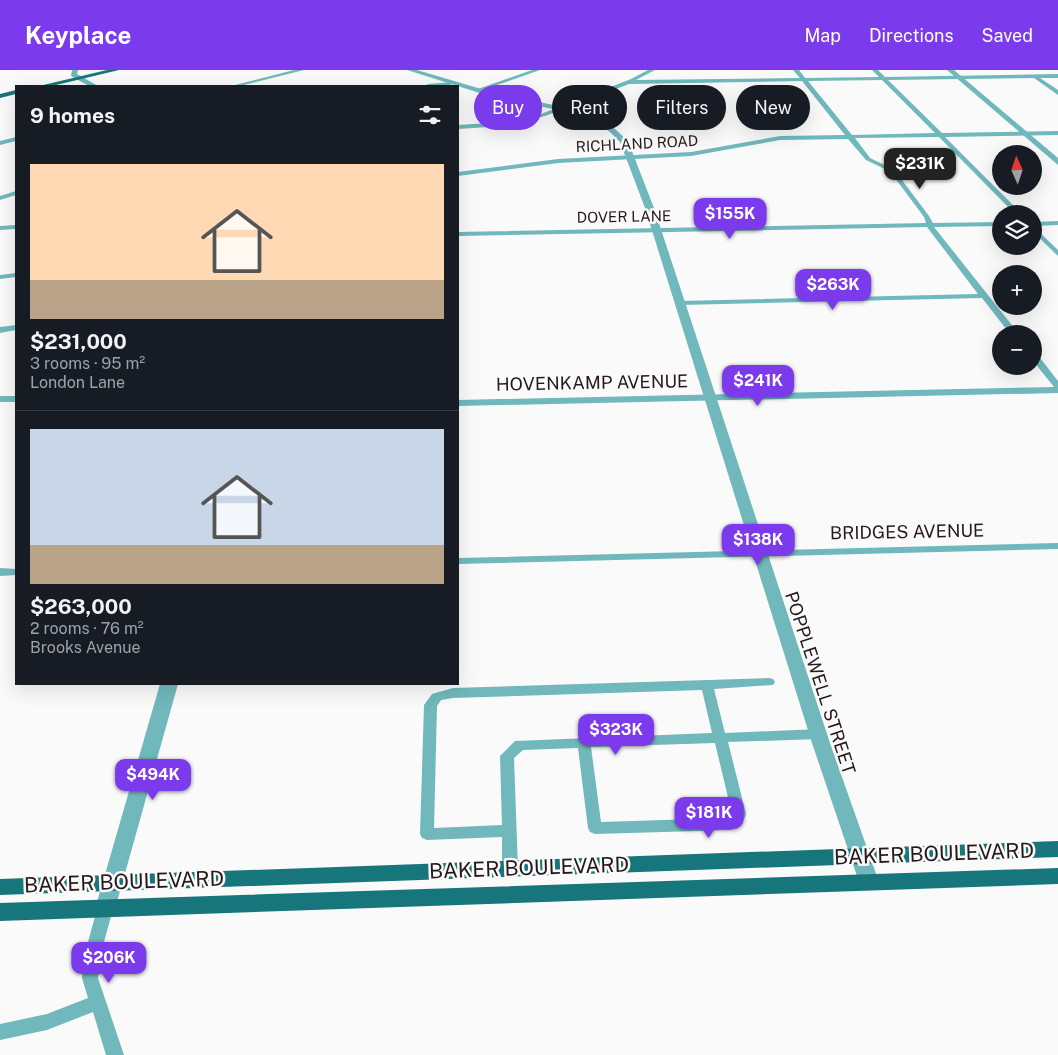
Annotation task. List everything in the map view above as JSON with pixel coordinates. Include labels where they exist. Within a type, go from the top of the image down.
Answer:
[{"type":"main road","points":[[47,85],[116,70]]},
{"type":"main road","points":[[0,96],[15,92]]},
{"type":"main road","name":"BAKER BOULEVARD","points":[[0,887],[1058,850]]},
{"type":"main road","name":"BAKER BOULEVARD","points":[[0,912],[1058,876]]},
{"type":"street","points":[[75,70],[73,75],[92,85]]},
{"type":"street","points":[[238,85],[301,70]]},
{"type":"street","name":"POPPLEWELL STREET","points":[[410,70],[459,85]]},
{"type":"street","points":[[493,85],[537,70]]},
{"type":"street","points":[[622,85],[652,70]]},
{"type":"street","points":[[796,70],[868,159],[889,169],[897,177],[927,217],[932,231],[1009,325]]},
{"type":"street","points":[[874,70],[1010,205]]},
{"type":"street","points":[[950,70],[1058,162]]},
{"type":"street","points":[[1026,70],[1058,93]]},
{"type":"street","points":[[629,82],[1058,76]]},
{"type":"street","points":[[436,85],[451,83]]},
{"type":"street","name":"POPPLEWELL STREET","points":[[459,85],[474,89]]},
{"type":"street","points":[[459,127],[510,123],[552,112]]},
{"type":"street","name":"POPPLEWELL STREET","points":[[613,130],[624,141],[632,158],[659,231],[680,303],[760,553],[868,882]]},
{"type":"street","name":"RICHLAND ROAD","points":[[459,174],[506,166],[558,161],[706,153],[780,138],[1058,133]]},
{"type":"street","points":[[0,143],[15,139]]},
{"type":"street","points":[[0,198],[15,193]]},
{"type":"street","points":[[1042,224],[1058,223]]},
{"type":"street","name":"DOVER LANE","points":[[459,234],[992,224]]},
{"type":"street","points":[[0,228],[15,227]]},
{"type":"street","points":[[1042,237],[1058,254]]},
{"type":"street","points":[[0,277],[15,275]]},
{"type":"street","points":[[680,303],[985,296]]},
{"type":"street","points":[[0,330],[15,328]]},
{"type":"street","points":[[1042,367],[1058,388]]},
{"type":"street","name":"HOVENKAMP AVENUE","points":[[459,402],[1058,388]]},
{"type":"street","points":[[0,399],[15,399]]},
{"type":"street","name":"BRIDGES AVENUE","points":[[459,561],[1058,546]]},
{"type":"street","points":[[0,572],[15,572]]},
{"type":"street","points":[[508,830],[427,834],[431,704],[437,697],[453,692],[769,682]]},
{"type":"street","points":[[115,1055],[90,978],[91,964],[112,883],[169,685]]},
{"type":"street","points":[[584,743],[595,828],[731,824],[737,820],[739,814],[707,685]]},
{"type":"street","points":[[510,869],[507,756],[520,744],[819,734]]},
{"type":"street","points":[[0,1032],[47,1022],[98,1002]]}]
